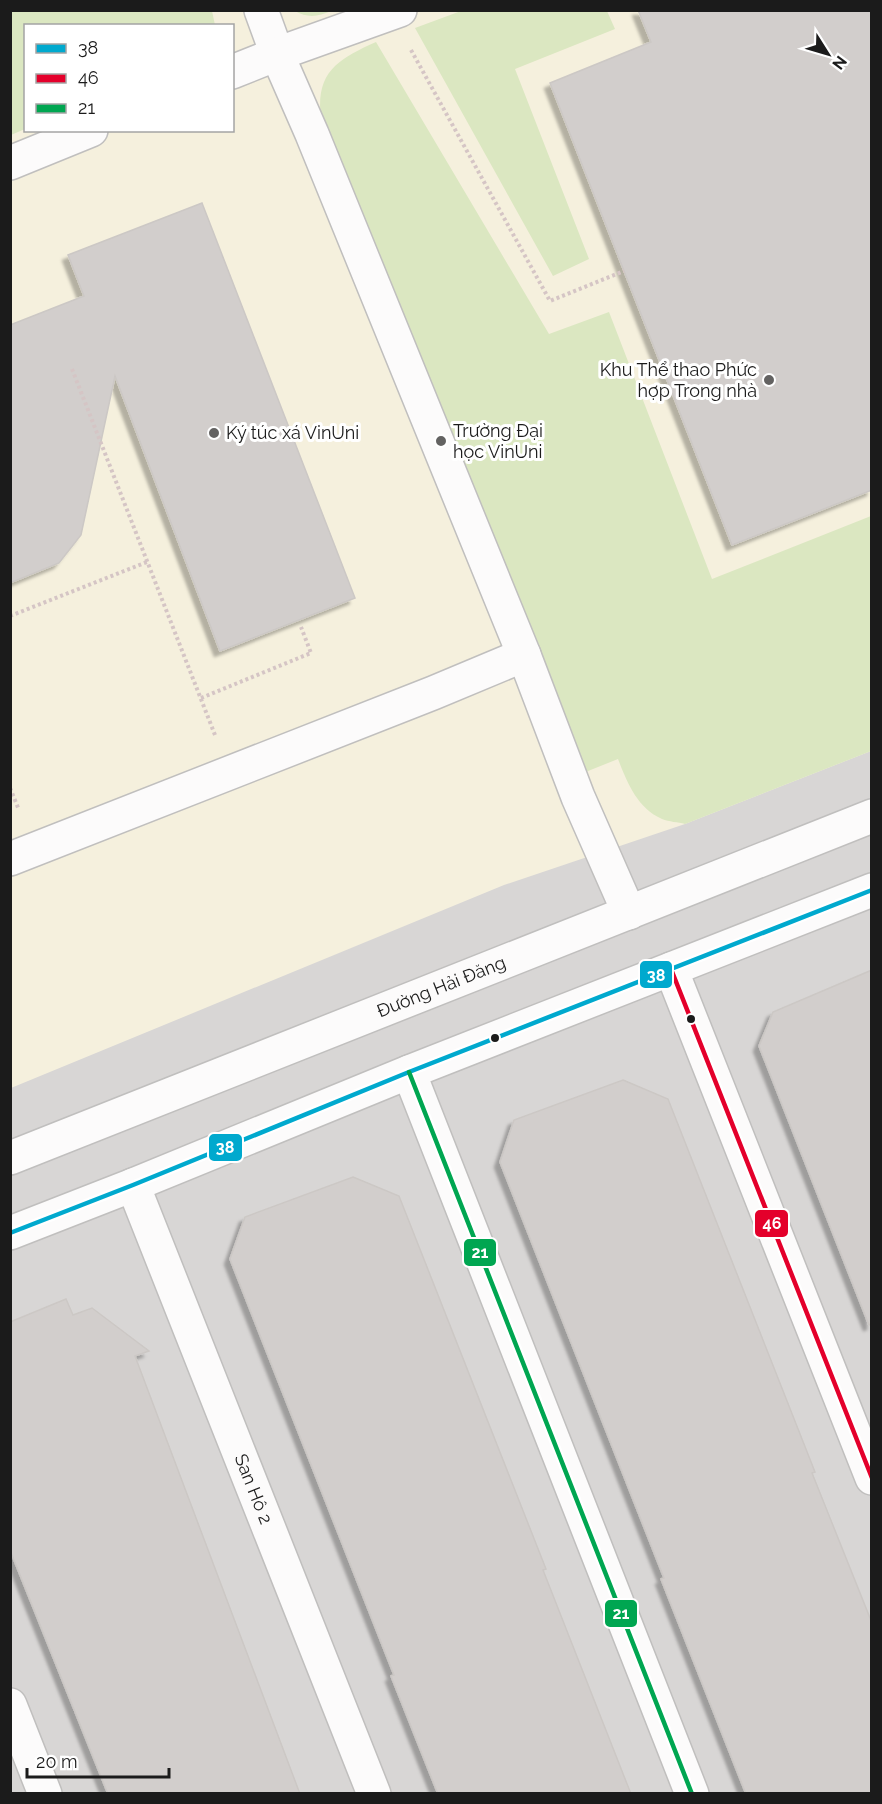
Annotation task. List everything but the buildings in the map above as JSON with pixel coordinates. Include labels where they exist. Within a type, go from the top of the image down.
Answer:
[{"type":"street","points":[[261,10],[524,655],[578,797],[629,913]]},
{"type":"street","points":[[234,71],[395,12]]},
{"type":"street","points":[[10,164],[86,132]]},
{"type":"street","points":[[10,859],[524,655]]},
{"type":"street","name":"Đường Hải Đăng","points":[[10,1158],[872,816]]},
{"type":"street","points":[[10,1233],[409,1072],[872,890]]},
{"type":"street","points":[[671,969],[872,1478]]},
{"type":"street","points":[[409,1072],[692,1794]]},
{"type":"street","name":"San Hô 2","points":[[133,1185],[374,1794]]},
{"type":"street","points":[[10,1705],[45,1794]]},
{"type":"path","points":[[395,12],[550,301],[624,271]]},
{"type":"path","points":[[72,369],[229,772]]},
{"type":"path","points":[[10,616],[147,562]]},
{"type":"path","points":[[200,699],[310,653],[301,627]]},
{"type":"shaded area","points":[[11,11],[871,11],[871,1793],[11,1793]]},
{"type":"shaded area","name":"Trường Đại học VinUni","points":[[11,11],[871,11],[871,751],[685,824],[504,885],[11,1088]]},
{"type":"green space","points":[[11,10],[212,11],[215,24],[24,24],[24,129],[11,135]]},
{"type":"green space","points":[[295,11],[331,11],[313,16]]},
{"type":"green space","points":[[461,11],[607,11],[615,29],[515,69],[589,259],[553,276],[415,28]]},
{"type":"green space","points":[[376,42],[549,334],[609,312],[712,579],[871,516],[871,751],[685,824],[662,819],[646,808],[634,794],[618,759],[578,775],[321,119],[322,90],[332,69],[340,61]]},
{"type":"transit line","name":"38","points":[[10,1233],[409,1072],[872,890]]},
{"type":"transit line","name":"46","points":[[671,969],[872,1478]]},
{"type":"transit line","name":"21","points":[[409,1072],[692,1794]]},
{"type":"place","name":"Khu Thể thao Phức hợp Trong nhà","points":[[769,380]]},
{"type":"place","name":"Ký túc xá VinUni","points":[[214,433]]},
{"type":"place","name":"Trường Đại học VinUni","points":[[441,441]]}]
